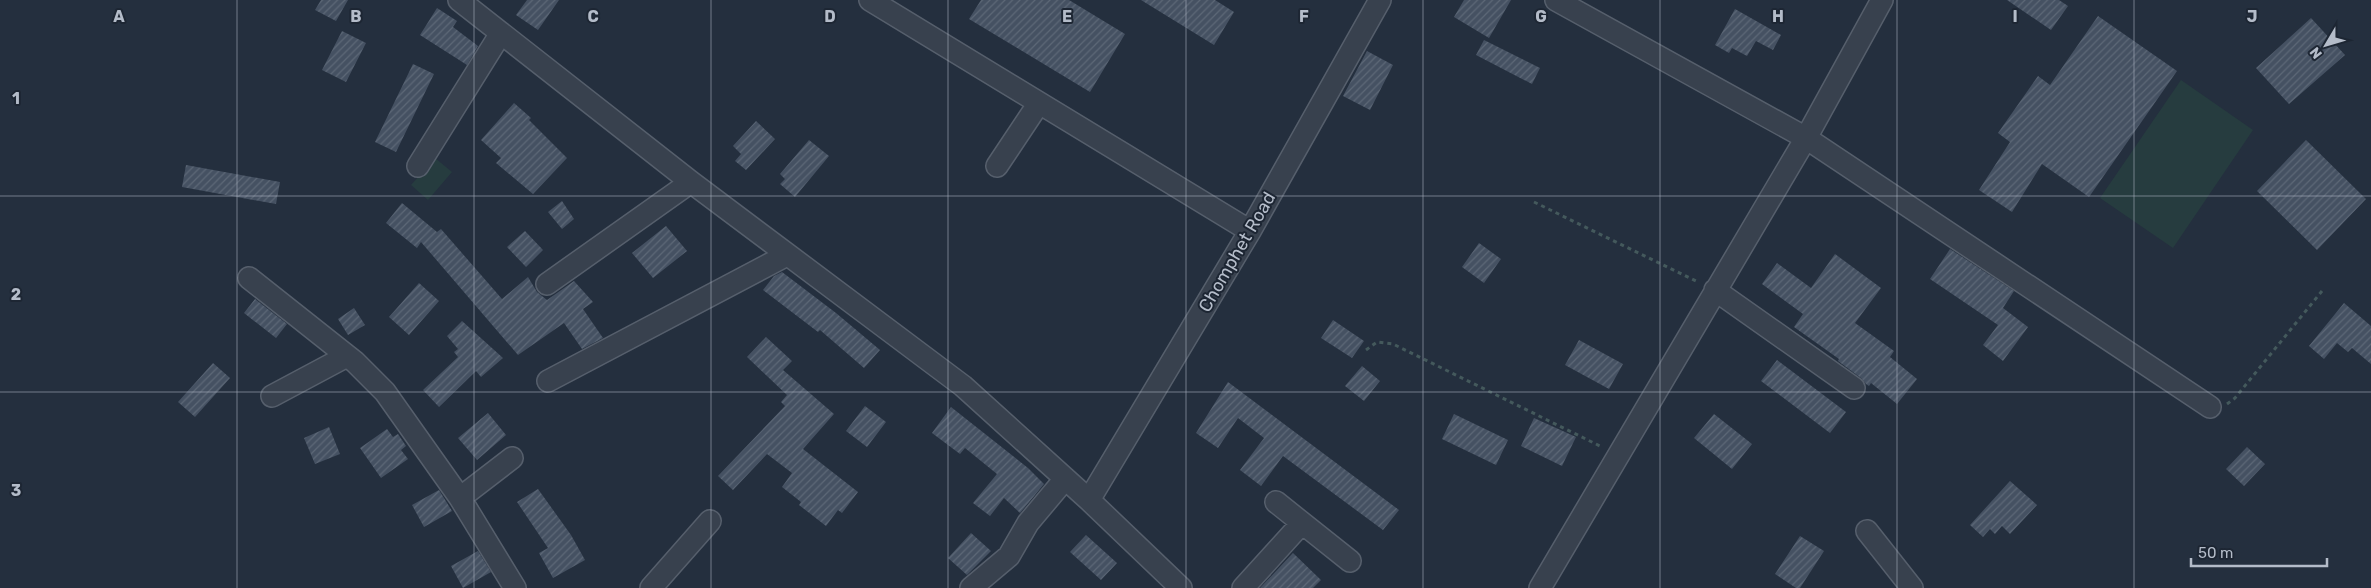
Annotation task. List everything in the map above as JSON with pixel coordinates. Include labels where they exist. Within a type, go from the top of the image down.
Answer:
[{"type":"street","points":[[459,0],[691,182],[963,386],[1090,500],[1181,588]]},
{"type":"street","points":[[870,0],[1250,231]]},
{"type":"street","name":"Chomphet Road","points":[[1090,500],[1250,231],[1380,0]]},
{"type":"street","points":[[1556,0],[1806,138],[2210,407]]},
{"type":"street","points":[[1540,588],[1806,138],[1882,0]]},
{"type":"street","points":[[418,166],[501,33]]},
{"type":"street","points":[[997,166],[1039,103]]},
{"type":"street","points":[[547,284],[691,182]]},
{"type":"street","points":[[548,381],[787,255]]},
{"type":"street","points":[[249,278],[347,356],[385,392],[460,498],[515,588]]},
{"type":"street","points":[[1715,290],[1854,388]]},
{"type":"street","points":[[272,396],[347,356]]},
{"type":"street","points":[[460,498],[512,458]]},
{"type":"street","points":[[971,588],[1009,556],[1028,523],[1065,479]]},
{"type":"street","points":[[1276,502],[1350,561]]},
{"type":"street","points":[[651,588],[710,521]]},
{"type":"street","points":[[1243,588],[1302,523]]},
{"type":"street","points":[[1867,531],[1912,588]]},
{"type":"path","points":[[1534,202],[1715,290]]},
{"type":"path","points":[[2210,407],[2224,407],[2235,398],[2322,292]]},
{"type":"path","points":[[1366,350],[1377,342],[1393,344],[1618,455]]},
{"type":"green space","points":[[2181,80],[2253,130],[2173,248],[2100,198]]},
{"type":"green space","points":[[435,158],[452,172],[428,200],[411,185]]},
{"type":"building","points":[[321,0],[348,0],[336,21],[315,10]]},
{"type":"building","points":[[527,0],[559,0],[538,30],[516,15]]},
{"type":"building","points":[[981,0],[1069,0],[1125,34],[1090,92],[969,19]]},
{"type":"building","points":[[1141,0],[1215,0],[1234,12],[1214,45]]},
{"type":"building","points":[[1464,0],[1511,0],[1489,38],[1454,17]]},
{"type":"building","points":[[2007,0],[2059,0],[2068,6],[2051,30]]},
{"type":"building","points":[[437,8],[457,21],[453,27],[478,46],[467,65],[420,35]]},
{"type":"building","points":[[1735,9],[1781,35],[1773,50],[1756,41],[1747,56],[1732,48],[1729,53],[1715,45]]},
{"type":"building","points":[[2098,16],[2177,71],[2089,197],[2042,164],[2012,212],[1979,190],[2010,142],[1998,133],[2038,76],[2050,85]]},
{"type":"building","points":[[2311,18],[2345,55],[2289,104],[2256,68]]},
{"type":"building","points":[[342,31],[366,43],[346,82],[322,70]]},
{"type":"building","points":[[1484,40],[1540,68],[1532,84],[1476,55]]},
{"type":"building","points":[[1367,51],[1393,65],[1370,110],[1343,96]]},
{"type":"building","points":[[413,64],[434,74],[396,152],[375,142]]},
{"type":"building","points":[[514,103],[531,118],[529,120],[567,158],[533,194],[496,163],[501,158],[481,140]]},
{"type":"building","points":[[756,121],[775,139],[746,170],[735,161],[741,154],[733,146]]},
{"type":"building","points":[[809,140],[829,156],[795,197],[780,184],[785,179],[780,174]]},
{"type":"building","points":[[2306,140],[2366,199],[2317,250],[2257,191]]},
{"type":"building","points":[[186,165],[280,182],[276,204],[182,187]]},
{"type":"building","points":[[562,201],[574,219],[562,229],[548,212]]},
{"type":"building","points":[[402,203],[437,232],[441,229],[502,299],[528,277],[537,292],[547,300],[574,281],[593,302],[583,309],[603,338],[582,349],[564,323],[518,355],[421,242],[417,248],[386,223]]},
{"type":"building","points":[[666,226],[687,251],[653,278],[632,253]]},
{"type":"building","points":[[525,231],[543,250],[526,267],[507,247]]},
{"type":"building","points":[[1479,243],[1501,259],[1484,283],[1462,267]]},
{"type":"building","points":[[1950,249],[2014,291],[2003,308],[2028,327],[2003,361],[1983,345],[1998,325],[1930,279]]},
{"type":"building","points":[[1835,254],[1881,288],[1855,323],[1894,351],[1890,357],[1917,379],[1897,404],[1871,383],[1869,386],[1866,384],[1838,361],[1839,359],[1794,327],[1803,314],[1762,284],[1777,263],[1811,288]]},
{"type":"building","points":[[782,272],[836,313],[880,350],[864,368],[820,330],[818,332],[763,290],[774,276]]},
{"type":"building","points":[[419,283],[439,301],[409,335],[389,317]]},
{"type":"building","points":[[255,299],[287,324],[276,338],[244,313]]},
{"type":"building","points":[[2344,303],[2371,326],[2371,364],[2352,348],[2348,352],[2337,343],[2324,359],[2309,346]]},
{"type":"building","points":[[354,308],[365,325],[348,335],[338,319]]},
{"type":"building","points":[[1333,320],[1364,341],[1352,358],[1321,338]]},
{"type":"building","points":[[462,321],[503,358],[481,377],[476,371],[439,407],[423,390],[458,357],[454,352],[458,349],[447,336]]},
{"type":"building","points":[[766,337],[792,361],[783,370],[834,414],[803,449],[858,492],[842,513],[838,510],[826,526],[799,505],[801,502],[782,487],[792,473],[767,454],[733,490],[718,476],[785,406],[781,402],[787,395],[747,357]]},
{"type":"building","points":[[1579,340],[1623,364],[1609,389],[1565,365]]},
{"type":"building","points":[[1777,360],[1846,412],[1830,433],[1761,381]]},
{"type":"building","points":[[213,363],[230,378],[195,417],[178,402]]},
{"type":"building","points":[[1362,366],[1380,381],[1364,401],[1345,386]]},
{"type":"building","points":[[1228,382],[1399,510],[1383,530],[1283,456],[1261,486],[1240,470],[1264,438],[1238,418],[1218,448],[1196,433]]},
{"type":"building","points":[[865,406],[886,422],[867,447],[846,431]]},
{"type":"building","points":[[951,407],[1028,468],[1044,484],[1020,513],[1004,498],[990,516],[973,503],[997,474],[965,448],[960,454],[932,433]]},
{"type":"building","points":[[488,413],[506,435],[477,460],[458,438]]},
{"type":"building","points":[[1454,414],[1508,440],[1496,465],[1442,439]]},
{"type":"building","points":[[1714,414],[1752,444],[1732,469],[1694,438]]},
{"type":"building","points":[[1534,418],[1576,437],[1562,466],[1521,446]]},
{"type":"building","points":[[329,427],[340,454],[315,464],[304,438]]},
{"type":"building","points":[[387,429],[393,437],[398,434],[406,446],[401,450],[408,459],[381,478],[360,448]]},
{"type":"building","points":[[2247,447],[2265,464],[2244,486],[2226,469]]},
{"type":"building","points":[[2010,481],[2037,505],[2010,534],[2002,526],[1995,534],[1990,529],[1983,537],[1970,525]]},
{"type":"building","points":[[538,489],[571,535],[585,560],[553,578],[539,553],[548,548],[517,502]]},
{"type":"building","points":[[439,490],[452,511],[424,527],[412,505]]},
{"type":"building","points":[[971,533],[991,551],[967,575],[948,558]]},
{"type":"building","points":[[1086,535],[1117,563],[1101,580],[1070,552]]},
{"type":"building","points":[[1800,536],[1824,551],[1800,588],[1796,588],[1775,574]]},
{"type":"building","points":[[478,551],[491,572],[463,588],[451,566]]},
{"type":"building","points":[[1293,553],[1321,580],[1313,588],[1260,588]]}]
